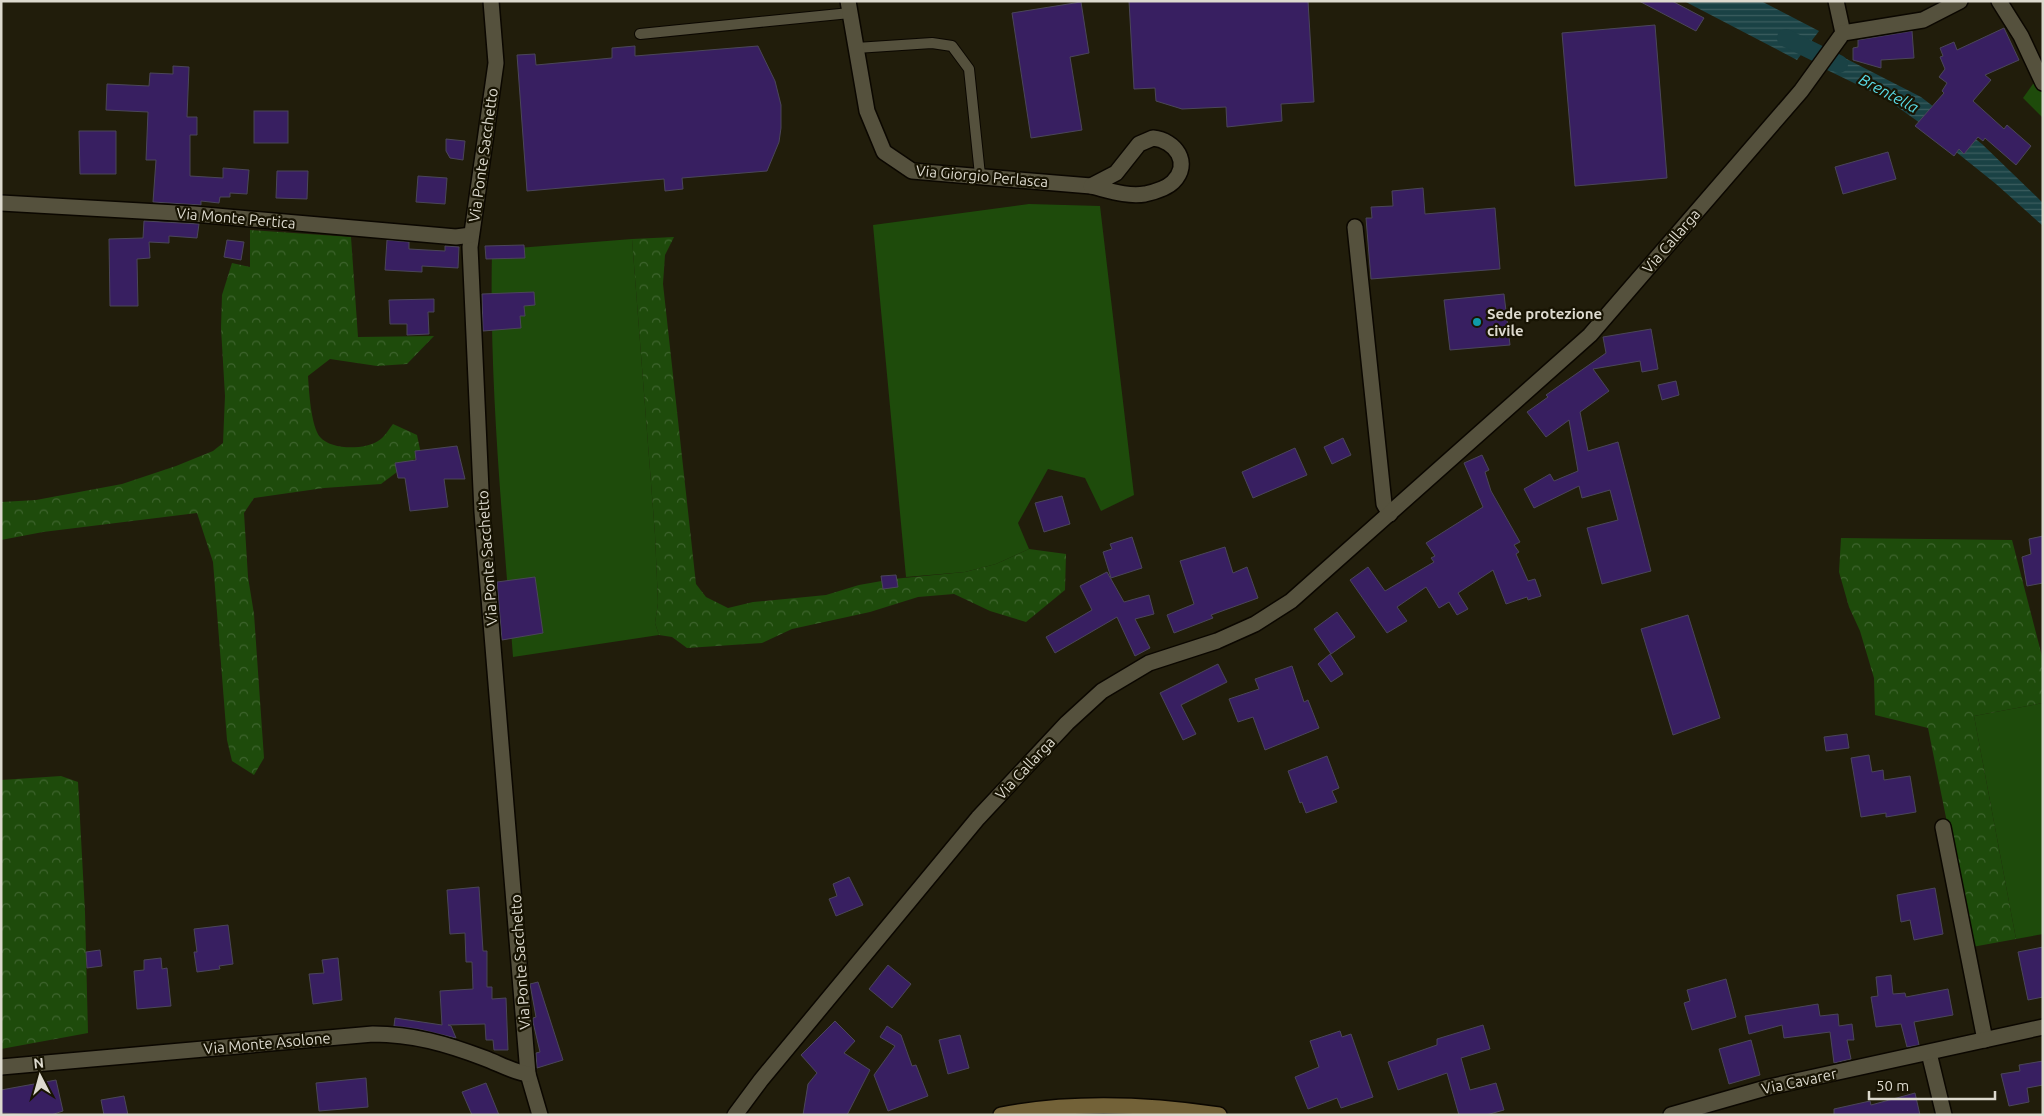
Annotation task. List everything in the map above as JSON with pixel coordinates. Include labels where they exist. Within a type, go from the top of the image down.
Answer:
[{"type":"street","name":"Via Ponte Sacchetto","points":[[492,1],[496,63],[471,235],[482,512],[528,1074],[540,1115]]},
{"type":"street","points":[[1836,1],[1843,34],[1923,20],[1960,1]]},
{"type":"street","points":[[1999,1],[2021,36],[2043,83]]},
{"type":"street","name":"Via Giorgio Perlasca","points":[[849,7],[867,111],[884,152],[912,171],[1091,186],[1124,194],[1144,194],[1162,188],[1175,180],[1181,167],[1179,152],[1168,141],[1153,138],[1145,140],[1139,144],[1116,173],[1091,186]]},
{"type":"street","name":"Via Callarga","points":[[735,1115],[761,1080],[978,818],[1067,723],[1095,697],[1127,674],[1149,663],[1217,641],[1255,624],[1291,601],[1390,514],[1590,335],[1801,91],[1843,34]]},
{"type":"street","name":"Via Monte Pertica","points":[[1,203],[194,214],[456,237],[471,235]]},
{"type":"street","points":[[1355,227],[1384,504],[1390,514]]},
{"type":"street","points":[[1943,827],[1985,1040]]},
{"type":"street","name":"Via Cavarer","points":[[1671,1115],[1769,1087],[1929,1054],[2043,1027]]},
{"type":"street","name":"Via Monte Asolone","points":[[1,1067],[363,1035],[394,1034],[416,1037],[458,1048],[528,1074]]},
{"type":"street","points":[[1929,1054],[1944,1115]]},
{"type":"street","points":[[1001,1115],[1064,1106],[1101,1104],[1141,1105],[1219,1115]]},
{"type":"lane","points":[[640,34],[849,7]]},
{"type":"lane","points":[[856,48],[932,42],[952,46],[969,69],[980,176]]},
{"type":"green space","points":[[2043,70],[2043,118],[2023,98]]},
{"type":"green space","points":[[1029,204],[1100,206],[1134,495],[1101,511],[1085,478],[1048,469],[1018,523],[1029,549],[996,564],[965,572],[906,577],[873,225]]},
{"type":"green space","points":[[250,230],[351,237],[358,337],[434,336],[407,364],[377,366],[330,359],[308,376],[314,425],[320,437],[325,441],[339,446],[365,446],[380,440],[393,424],[417,435],[421,454],[381,484],[324,488],[254,498],[244,513],[248,577],[254,614],[264,758],[254,775],[232,761],[227,740],[213,562],[197,513],[43,532],[1,540],[1,502],[36,500],[122,484],[213,451],[223,443],[225,396],[221,328],[222,295],[232,263],[250,267]]},
{"type":"green space","points":[[674,237],[665,255],[663,284],[696,584],[706,597],[728,608],[753,602],[826,595],[859,585],[893,579],[965,572],[996,564],[1029,549],[1066,554],[1065,590],[1026,622],[990,611],[954,594],[918,597],[870,612],[792,629],[762,643],[687,648],[672,637],[659,635],[655,623],[658,603],[655,534],[632,239]]},
{"type":"green space","points":[[632,239],[655,534],[658,603],[655,623],[659,635],[513,657],[495,403],[492,250]]},
{"type":"green space","points":[[1841,538],[2012,540],[2043,660],[2043,703],[1974,716],[2016,939],[1972,947],[1928,728],[1875,715],[1874,678],[1839,572]]},
{"type":"green space","points":[[2043,703],[2043,934],[2016,939],[1974,716]]},
{"type":"green space","points":[[61,776],[78,782],[85,912],[88,1033],[1,1049],[1,780]]},
{"type":"water","points":[[1684,1],[1761,1],[1819,31],[1797,60]]},
{"type":"water","points":[[1835,53],[1921,97],[1982,144],[2043,203],[2043,226],[1996,184],[1920,123],[1885,98],[1825,69]]},
{"type":"building","points":[[1129,1],[1308,1],[1314,102],[1281,104],[1282,121],[1227,127],[1226,107],[1182,109],[1156,101],[1155,88],[1134,89]]},
{"type":"building","points":[[1639,1],[1672,1],[1704,18],[1696,31]]},
{"type":"building","points":[[1081,2],[1089,53],[1070,57],[1082,130],[1031,138],[1012,13]]},
{"type":"building","points":[[1655,25],[1667,178],[1575,186],[1562,33]]},
{"type":"building","points":[[2004,28],[2019,60],[1985,75],[1991,80],[1973,101],[2004,129],[2007,125],[2031,146],[2016,165],[1985,138],[1983,141],[1978,137],[1964,154],[1959,149],[1954,156],[1915,126],[1944,93],[1942,91],[1947,83],[1939,77],[1945,69],[1940,57],[1943,56],[1940,48],[1954,42],[1957,50]]},
{"type":"building","points":[[1912,31],[1914,58],[1881,60],[1881,68],[1853,60],[1853,48],[1858,47],[1858,40]]},
{"type":"building","points":[[635,46],[635,56],[758,46],[775,81],[781,105],[779,142],[767,171],[682,178],[683,189],[665,191],[664,179],[527,191],[517,55],[535,54],[536,65],[612,58],[612,48]]},
{"type":"building","points":[[173,66],[189,67],[187,117],[197,117],[197,135],[190,135],[190,176],[223,178],[223,168],[249,170],[247,194],[230,193],[230,197],[220,197],[219,203],[201,201],[201,205],[153,202],[156,160],[146,160],[148,112],[106,110],[107,84],[149,86],[150,73],[173,74]]},
{"type":"building","points":[[254,111],[288,111],[288,143],[254,143]]},
{"type":"building","points":[[79,131],[116,131],[116,174],[80,174]]},
{"type":"building","points":[[446,139],[465,141],[463,160],[450,158],[446,151]]},
{"type":"building","points":[[1888,152],[1896,179],[1843,194],[1835,167]]},
{"type":"building","points":[[277,171],[308,171],[307,199],[276,198]]},
{"type":"building","points":[[418,176],[447,178],[445,204],[416,202]]},
{"type":"building","points":[[1423,188],[1425,214],[1495,208],[1500,269],[1371,279],[1366,218],[1372,218],[1371,207],[1393,206],[1392,191]]},
{"type":"building","points":[[144,221],[199,224],[197,238],[169,236],[169,243],[149,242],[150,258],[137,259],[138,306],[110,306],[109,239],[143,238]]},
{"type":"building","points":[[227,240],[244,242],[241,260],[224,257]]},
{"type":"building","points":[[387,240],[409,242],[409,249],[445,251],[445,246],[459,247],[458,268],[422,266],[422,272],[385,270]]},
{"type":"building","points":[[524,245],[525,258],[486,259],[485,246]]},
{"type":"building","points":[[534,292],[535,305],[524,306],[525,316],[520,316],[521,328],[483,331],[482,294]]},
{"type":"building","name":"Sede protezione civile","points":[[1504,294],[1510,345],[1450,350],[1444,300]]},
{"type":"building","points":[[434,299],[434,312],[428,312],[429,334],[407,335],[407,324],[390,324],[389,300]]},
{"type":"building","points":[[1651,329],[1658,369],[1642,372],[1640,361],[1593,369],[1609,391],[1580,412],[1588,451],[1618,442],[1651,571],[1602,584],[1587,528],[1618,520],[1610,490],[1582,498],[1579,486],[1534,508],[1524,489],[1550,474],[1554,481],[1578,471],[1569,420],[1546,437],[1527,412],[1548,397],[1546,395],[1606,353],[1603,337]]},
{"type":"building","points":[[1676,381],[1679,395],[1662,400],[1658,385]]},
{"type":"building","points":[[1343,438],[1351,455],[1332,464],[1324,447]]},
{"type":"building","points":[[457,446],[465,479],[444,479],[448,507],[410,511],[405,478],[398,478],[395,463],[416,460],[415,451]]},
{"type":"building","points":[[1295,448],[1307,475],[1253,498],[1242,472]]},
{"type":"building","points":[[1482,455],[1489,470],[1485,472],[1491,491],[1520,542],[1514,545],[1519,552],[1516,554],[1528,581],[1535,579],[1541,596],[1528,600],[1527,597],[1506,604],[1493,570],[1458,593],[1468,609],[1457,615],[1449,602],[1439,608],[1426,587],[1397,607],[1407,621],[1387,633],[1350,580],[1368,567],[1385,591],[1434,562],[1431,558],[1435,556],[1426,543],[1483,507],[1464,463]]},
{"type":"building","points":[[1062,496],[1070,524],[1044,532],[1035,503]]},
{"type":"building","points":[[2043,536],[2043,583],[2027,586],[2022,557],[2031,554],[2029,539]]},
{"type":"building","points":[[1132,537],[1142,568],[1111,578],[1103,552],[1112,549],[1110,544]]},
{"type":"building","points":[[1225,547],[1233,573],[1247,567],[1258,598],[1211,615],[1213,618],[1174,633],[1167,615],[1194,604],[1180,561]]},
{"type":"building","points":[[1107,572],[1124,602],[1149,595],[1154,614],[1135,619],[1150,648],[1135,656],[1117,617],[1055,653],[1046,637],[1092,610],[1080,586]]},
{"type":"building","points":[[896,575],[898,587],[883,589],[881,576]]},
{"type":"building","points":[[535,577],[543,633],[502,640],[497,582]]},
{"type":"building","points":[[1337,612],[1355,637],[1331,654],[1314,629]]},
{"type":"building","points":[[1688,615],[1720,718],[1673,735],[1641,629]]},
{"type":"building","points":[[1330,654],[1343,674],[1331,682],[1318,664]]},
{"type":"building","points":[[1218,664],[1227,682],[1181,705],[1196,734],[1183,740],[1160,693]]},
{"type":"building","points":[[1292,666],[1304,702],[1308,700],[1319,728],[1265,750],[1253,717],[1238,722],[1229,699],[1259,689],[1255,679]]},
{"type":"building","points":[[1847,734],[1849,748],[1826,751],[1824,737]]},
{"type":"building","points":[[1869,755],[1872,772],[1883,770],[1884,780],[1910,776],[1916,812],[1886,817],[1886,813],[1861,817],[1851,758]]},
{"type":"building","points":[[1327,756],[1339,788],[1332,791],[1337,802],[1306,813],[1302,802],[1300,803],[1288,771]]},
{"type":"building","points":[[849,877],[863,905],[836,916],[829,899],[837,896],[833,884]]},
{"type":"building","points":[[479,887],[483,951],[487,951],[487,987],[492,987],[492,999],[506,998],[508,1050],[494,1050],[493,1040],[486,1040],[485,1024],[448,1025],[451,1026],[456,1038],[418,1029],[394,1026],[395,1018],[442,1025],[440,991],[473,989],[472,962],[466,962],[465,933],[450,934],[447,890]]},
{"type":"building","points":[[1935,888],[1943,934],[1914,940],[1910,920],[1901,922],[1897,895]]},
{"type":"building","points":[[228,925],[233,964],[219,966],[220,969],[197,972],[194,952],[197,952],[194,929]]},
{"type":"building","points":[[2043,947],[2043,997],[2028,1000],[2018,952]]},
{"type":"building","points":[[100,950],[102,966],[87,968],[86,952]]},
{"type":"building","points":[[161,958],[162,969],[167,968],[171,1006],[137,1009],[134,971],[144,970],[144,960]]},
{"type":"building","points":[[338,958],[342,1000],[313,1004],[309,974],[324,973],[322,960]]},
{"type":"building","points":[[888,965],[911,984],[892,1008],[869,989]]},
{"type":"building","points":[[1891,975],[1893,994],[1905,993],[1906,997],[1948,989],[1953,1015],[1914,1022],[1919,1045],[1907,1047],[1901,1024],[1876,1027],[1871,997],[1878,996],[1876,977]]},
{"type":"building","points":[[1726,979],[1736,1017],[1692,1030],[1684,1003],[1690,1001],[1687,990]]},
{"type":"building","points":[[538,982],[563,1060],[537,1068],[536,1053],[540,1052],[533,1022],[533,1018],[536,1017],[530,984]]},
{"type":"building","points":[[1818,1004],[1820,1016],[1838,1014],[1839,1026],[1852,1024],[1854,1040],[1847,1040],[1851,1059],[1834,1063],[1830,1032],[1784,1038],[1782,1025],[1749,1034],[1745,1016]]},
{"type":"building","points":[[835,1021],[855,1041],[844,1053],[870,1070],[847,1115],[803,1115],[808,1084],[817,1073],[801,1055]]},
{"type":"building","points":[[1483,1025],[1490,1049],[1461,1058],[1470,1090],[1496,1083],[1504,1110],[1486,1115],[1459,1115],[1447,1073],[1398,1090],[1388,1062],[1437,1045],[1437,1039]]},
{"type":"building","points":[[887,1026],[901,1035],[912,1066],[916,1065],[928,1096],[888,1111],[874,1075],[895,1046],[880,1037]]},
{"type":"building","points":[[1340,1031],[1342,1037],[1351,1034],[1373,1097],[1341,1108],[1337,1098],[1308,1109],[1295,1077],[1319,1067],[1310,1041]]},
{"type":"building","points":[[960,1035],[969,1068],[948,1074],[939,1040]]},
{"type":"building","points":[[1751,1040],[1760,1075],[1729,1084],[1719,1049]]},
{"type":"building","points":[[2043,1061],[2043,1085],[2027,1088],[2029,1102],[2009,1106],[2001,1074],[2020,1071],[2019,1065]]},
{"type":"building","points":[[366,1078],[368,1107],[319,1111],[316,1083]]},
{"type":"building","points":[[56,1080],[63,1111],[51,1115],[1,1113],[1,1090]]},
{"type":"building","points":[[486,1083],[499,1115],[472,1115],[462,1092]]},
{"type":"building","points":[[1915,1093],[1920,1115],[1834,1115],[1834,1109],[1870,1101],[1871,1105]]},
{"type":"building","points":[[124,1096],[128,1115],[104,1115],[101,1100]]},
{"type":"waterway","name":"Brentella","points":[[1786,38],[1839,64]]},
{"type":"place","name":"Sede protezione civile","points":[[1477,322]]}]
